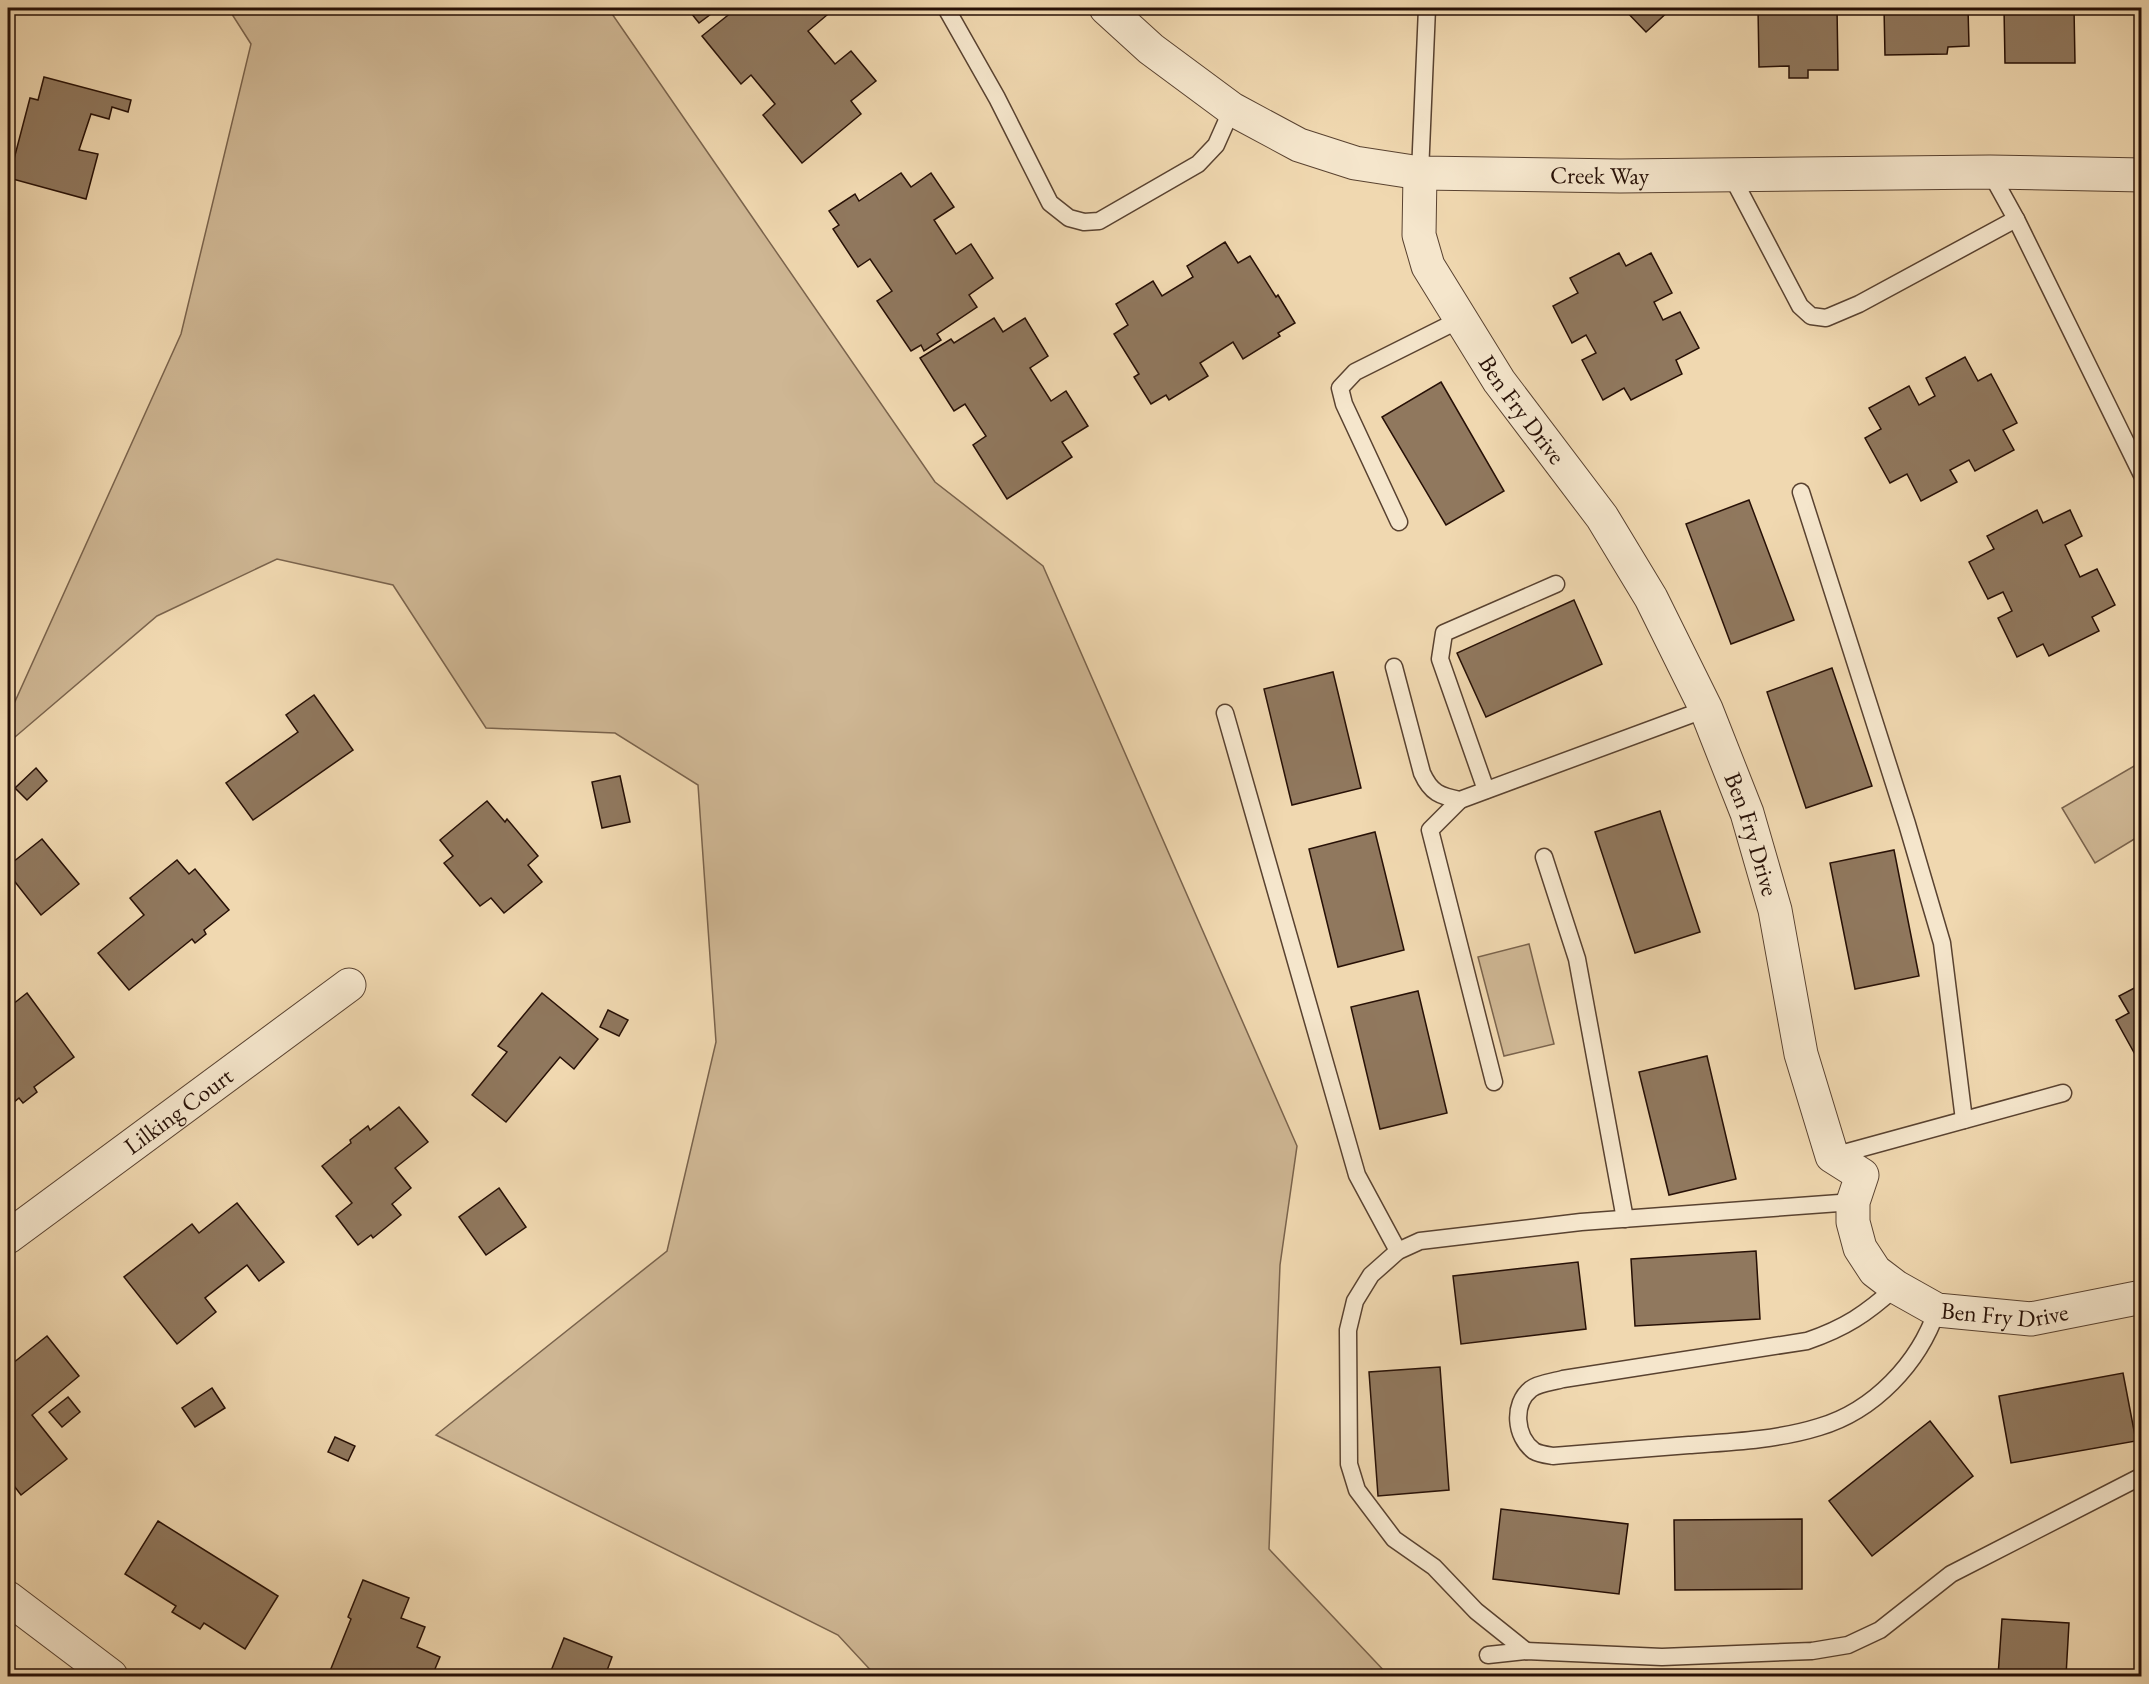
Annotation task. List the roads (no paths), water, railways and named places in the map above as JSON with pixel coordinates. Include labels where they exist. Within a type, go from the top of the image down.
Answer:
[{"type":"street","name":"Creek Way","points":[[1106,8],[1150,49],[1232,109],[1299,145],[1354,163],[1420,173],[1620,176],[1730,173],[1990,172],[2142,175]]},
{"type":"street","name":"Ben Fry Drive","points":[[1420,173],[1419,235],[1428,266],[1498,381],[1602,517],[1651,598],[1706,709],[1747,813],[1775,910],[1802,1054],[1832,1156],[1862,1175],[1853,1202],[1853,1222],[1860,1248],[1875,1271],[1896,1287],[1936,1310],[2031,1319],[2142,1297]]},
{"type":"street","name":"Lilking Court","points":[[8,1237],[349,985]]},
{"type":"street","points":[[8,1598],[111,1677]]},
{"type":"lane","points":[[946,8],[997,98],[1050,203],[1069,218],[1084,222],[1100,221],[1198,164],[1216,145],[1232,109]]},
{"type":"lane","points":[[1420,173],[1427,8]]},
{"type":"lane","points":[[1990,172],[2016,219],[2142,475]]},
{"type":"lane","points":[[1730,173],[1800,306],[1811,316],[1826,318],[1859,304],[2016,219]]},
{"type":"lane","points":[[1399,522],[1344,404],[1340,388],[1355,372],[1461,319]]},
{"type":"lane","points":[[1801,492],[1942,943],[1964,1120]]},
{"type":"lane","points":[[1486,790],[1440,659],[1444,633],[1556,584]]},
{"type":"lane","points":[[1394,668],[1427,784],[1440,795],[1460,800]]},
{"type":"lane","points":[[1494,1082],[1430,830],[1460,800],[1706,709]]},
{"type":"lane","points":[[1225,713],[1357,1175],[1398,1251]]},
{"type":"lane","points":[[1544,857],[1577,959],[1625,1219]]},
{"type":"lane","points":[[1832,1156],[2063,1093]]},
{"type":"lane","points":[[1526,1651],[1476,1611],[1434,1567],[1394,1539],[1357,1490],[1349,1464],[1348,1330],[1355,1301],[1371,1275],[1398,1251],[1420,1241],[1625,1219],[1853,1202]]},
{"type":"lane","points":[[1896,1287],[1872,1309],[1837,1330],[1807,1341],[1563,1379],[1532,1387],[1521,1399],[1517,1412],[1524,1441],[1536,1453],[1553,1456],[1757,1440],[1820,1427],[1855,1411],[1887,1388],[1913,1358],[1932,1324],[1936,1310]]},
{"type":"lane","points":[[1488,1655],[1526,1651],[1662,1657],[1812,1651],[1848,1645],[1880,1630],[1951,1574],[2142,1476]]}]
